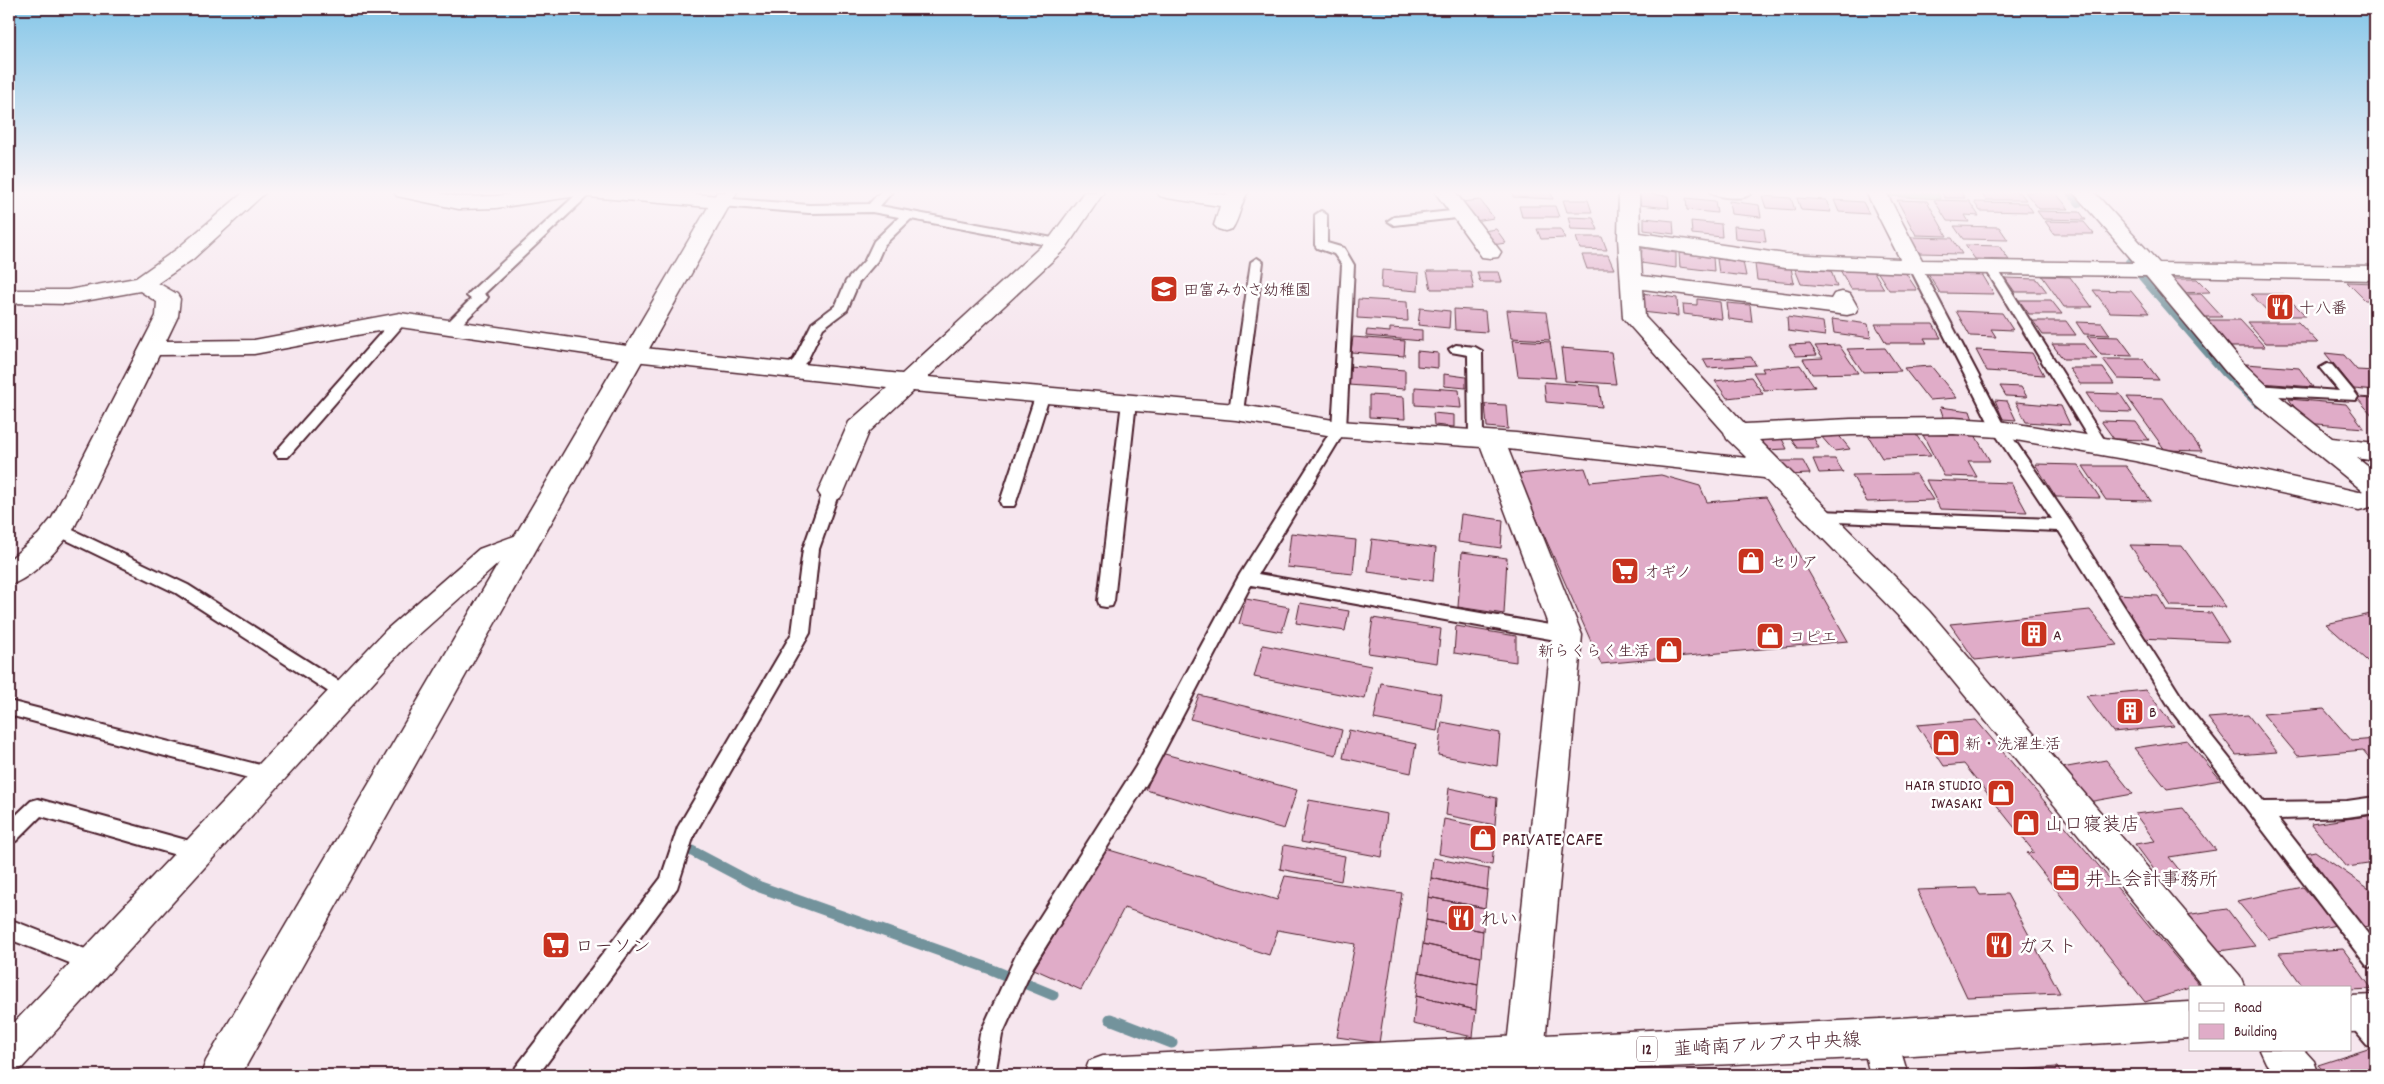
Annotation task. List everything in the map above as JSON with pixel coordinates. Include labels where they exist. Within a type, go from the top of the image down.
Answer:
[{"type":"street","points":[[9,298],[11,296],[68,297],[143,284],[198,243]]},
{"type":"street","points":[[220,1075],[698,243]]},
{"type":"street","points":[[831,492],[858,428],[1057,243]]},
{"type":"street","points":[[1483,243],[1490,252]]},
{"type":"street","points":[[1629,243],[1634,318],[1736,433],[1919,619],[2225,986]]},
{"type":"street","points":[[1660,243],[1785,261],[1992,268],[2375,273]]},
{"type":"street","points":[[1903,243],[1915,266]]},
{"type":"street","points":[[1736,433],[1851,427],[1954,426],[1999,429],[2102,448],[2135,452],[2359,502],[2372,494],[2326,446],[2257,390],[2141,269],[2121,243]]},
{"type":"street","points":[[1632,281],[1847,308],[1842,299]]},
{"type":"street","points":[[9,575],[48,542],[58,530],[167,316],[169,299],[143,284]]},
{"type":"street","points":[[151,348],[254,347],[400,320],[634,354],[908,382],[1236,412],[1340,429],[1483,438],[1772,470]]},
{"type":"street","points":[[1483,438],[1567,635],[1525,1054]]},
{"type":"street","points":[[2326,446],[2375,452]]},
{"type":"street","points":[[9,1055],[396,638],[489,556],[525,542]]},
{"type":"street","name":"韮崎南アルプス中央線","points":[[1103,1075],[1459,1067],[1525,1054],[1880,1038],[2189,1020]]},
{"type":"street","points":[[1880,1038],[1889,1075]]},
{"type":"street","points":[[2281,1052],[2300,1075]]},
{"type":"lane","points":[[451,327],[481,297],[474,296],[531,243]]},
{"type":"lane","points":[[790,370],[800,361],[817,326],[842,307],[853,281],[871,261],[879,243]]},
{"type":"lane","points":[[984,1075],[991,1034],[1025,960],[1143,772],[1246,578],[1340,429],[1348,265],[1339,251],[1321,245],[1321,243]]},
{"type":"lane","points":[[1236,412],[1257,262]]},
{"type":"lane","points":[[1915,266],[1999,429],[2064,525],[2180,709],[2375,959]]},
{"type":"lane","points":[[1992,268],[2102,448]]},
{"type":"lane","points":[[282,453],[400,320]]},
{"type":"lane","points":[[1456,349],[1475,351],[1483,438]]},
{"type":"lane","points":[[2257,390],[2351,397],[2327,368]]},
{"type":"lane","points":[[1008,502],[1043,394]]},
{"type":"lane","points":[[1106,600],[1129,402]]},
{"type":"lane","points":[[524,1075],[670,882],[685,833],[802,633],[811,549],[831,492]]},
{"type":"lane","points":[[1818,517],[2064,525]]},
{"type":"lane","points":[[58,530],[182,589],[344,693]]},
{"type":"lane","points":[[1246,578],[1567,635]]},
{"type":"lane","points":[[9,708],[268,775]]},
{"type":"lane","points":[[2260,811],[2347,809],[2375,805]]},
{"type":"lane","points":[[9,836],[38,807],[197,852]]},
{"type":"lane","points":[[9,929],[95,963]]},
{"type":"building","points":[[1490,243],[1506,243],[1492,245]]},
{"type":"building","points":[[1578,243],[1604,243],[1607,250],[1580,249]]},
{"type":"building","points":[[1912,243],[1955,243],[1962,254],[1919,253]]},
{"type":"building","points":[[1965,245],[1999,246],[2009,260],[1975,259]]},
{"type":"building","points":[[1642,248],[1676,253],[1676,268],[1641,263]]},
{"type":"building","points":[[1679,253],[1713,257],[1714,271],[1680,267]]},
{"type":"building","points":[[1582,255],[1608,255],[1614,269],[1587,269]]},
{"type":"building","points":[[1717,259],[1743,262],[1746,276],[1719,273]]},
{"type":"building","points":[[1755,264],[1791,268],[1794,283],[1757,280]]},
{"type":"building","points":[[1795,269],[1831,271],[1837,287],[1801,284]]},
{"type":"building","points":[[1382,270],[1419,273],[1418,291],[1381,288]]},
{"type":"building","points":[[1840,270],[1873,270],[1884,289],[1851,289]]},
{"type":"building","points":[[1427,271],[1470,271],[1474,289],[1431,289]]},
{"type":"building","points":[[1877,271],[1905,272],[1917,290],[1889,290]]},
{"type":"building","points":[[1477,272],[1499,272],[1502,282],[1480,282]]},
{"type":"building","points":[[1928,273],[1982,274],[1994,294],[1940,293]]},
{"type":"building","points":[[2042,276],[2070,277],[2092,307],[2064,307]]},
{"type":"building","points":[[2005,278],[2037,279],[2047,292],[2015,292]]},
{"type":"building","points":[[2167,279],[2197,279],[2210,292],[2179,293]]},
{"type":"building","points":[[2347,282],[2374,283],[2375,300],[2365,300]]},
{"type":"building","points":[[2093,290],[2131,291],[2149,313],[2110,312]]},
{"type":"building","points":[[1642,293],[1677,298],[1678,316],[1642,312]]},
{"type":"building","points":[[2182,294],[2201,294],[2222,317],[2202,317]]},
{"type":"building","points":[[2251,294],[2284,294],[2306,316],[2272,316]]},
{"type":"building","points":[[1358,299],[1407,302],[1408,321],[1357,318]]},
{"type":"building","points":[[1697,299],[1720,302],[1722,319],[1684,314],[1683,304],[1697,305]]},
{"type":"building","points":[[2019,300],[2051,300],[2062,314],[2029,314]]},
{"type":"building","points":[[1727,303],[1750,305],[1752,322],[1729,319]]},
{"type":"building","points":[[1420,308],[1450,311],[1449,328],[1418,325]]},
{"type":"building","points":[[1454,309],[1485,311],[1487,332],[1455,330]]},
{"type":"building","points":[[1507,310],[1546,312],[1550,340],[1511,338]]},
{"type":"building","points":[[1956,311],[2002,313],[2013,330],[1991,329],[1996,337],[1970,336]]},
{"type":"building","points":[[1787,317],[1823,322],[1825,336],[1788,331]]},
{"type":"building","points":[[1832,319],[1868,324],[1871,338],[1834,333]]},
{"type":"building","points":[[2207,320],[2240,320],[2265,347],[2231,347]]},
{"type":"building","points":[[2033,321],[2066,321],[2076,335],[2043,335]]},
{"type":"building","points":[[2076,322],[2102,323],[2110,335],[2084,334]]},
{"type":"building","points":[[2247,322],[2298,322],[2318,343],[2265,343]]},
{"type":"building","points":[[1875,324],[1933,324],[1941,338],[1924,338],[1927,343],[1886,343]]},
{"type":"building","points":[[1390,328],[1422,330],[1422,341],[1366,336],[1367,330],[1390,332]]},
{"type":"building","points":[[2087,336],[2119,337],[2133,356],[2101,355]]},
{"type":"building","points":[[1353,337],[1405,341],[1404,356],[1351,352]]},
{"type":"building","points":[[1513,340],[1550,342],[1556,378],[1518,376]]},
{"type":"building","points":[[1810,344],[1817,355],[1796,356],[1789,345]]},
{"type":"building","points":[[2052,344],[2085,344],[2097,359],[2063,359]]},
{"type":"building","points":[[1839,345],[1858,373],[1812,374],[1803,359],[1823,358],[1815,346]]},
{"type":"building","points":[[1561,348],[1611,352],[1616,384],[1565,381]]},
{"type":"building","points":[[1885,348],[1901,371],[1863,372],[1847,349]]},
{"type":"building","points":[[1976,350],[2032,353],[2044,375],[1987,371]]},
{"type":"building","points":[[1417,351],[1438,353],[1438,368],[1417,366]]},
{"type":"building","points":[[2325,353],[2344,355],[2357,370],[2375,371],[2375,391],[2354,389]]},
{"type":"building","points":[[1751,357],[1756,365],[1708,368],[1703,359]]},
{"type":"building","points":[[2103,359],[2143,359],[2159,380],[2118,379]]},
{"type":"building","points":[[2246,364],[2299,368],[2313,387],[2260,383]]},
{"type":"building","points":[[1800,365],[1815,387],[1764,390],[1753,372],[1764,372],[1762,368]]},
{"type":"building","points":[[1348,366],[1405,370],[1405,389],[1348,385]]},
{"type":"building","points":[[1931,366],[1957,398],[1929,400],[1904,368]]},
{"type":"building","points":[[2069,368],[2103,368],[2114,384],[2080,384]]},
{"type":"building","points":[[1444,374],[1466,377],[1466,388],[1444,386]]},
{"type":"building","points":[[1751,377],[1763,394],[1727,398],[1715,381]]},
{"type":"building","points":[[1544,382],[1599,386],[1602,407],[1546,402]]},
{"type":"building","points":[[2000,386],[2021,387],[2027,397],[2006,396]]},
{"type":"building","points":[[1415,387],[1459,390],[1461,408],[1415,405]]},
{"type":"building","points":[[2086,393],[2120,394],[2132,412],[2098,411]]},
{"type":"building","points":[[1369,395],[1404,397],[1405,419],[1369,417]]},
{"type":"building","points":[[2127,397],[2163,398],[2202,451],[2165,450]]},
{"type":"building","points":[[2356,397],[2375,398],[2375,418]]},
{"type":"building","points":[[2289,399],[2346,404],[2364,428],[2305,423]]},
{"type":"building","points":[[1995,400],[2007,401],[2016,420],[2003,419]]},
{"type":"building","points":[[2016,402],[2061,406],[2070,425],[2026,422]]},
{"type":"building","points":[[1485,404],[1506,405],[1508,429],[1487,427]]},
{"type":"building","points":[[1940,407],[1970,411],[1974,423],[1944,419]]},
{"type":"building","points":[[1433,413],[1454,415],[1454,427],[1434,425]]},
{"type":"building","points":[[2101,421],[2136,422],[2149,440],[2114,439]]},
{"type":"building","points":[[1836,432],[1850,449],[1834,451],[1820,435]]},
{"type":"building","points":[[1914,432],[1931,456],[1882,458],[1867,434]]},
{"type":"building","points":[[1922,433],[1975,435],[1990,461],[1968,461],[1977,477],[1944,476]]},
{"type":"building","points":[[1812,435],[1819,448],[1797,448],[1790,436]]},
{"type":"building","points":[[1758,437],[1781,437],[1787,449],[1764,450]]},
{"type":"building","points":[[1813,459],[1835,459],[1843,472],[1819,473]]},
{"type":"building","points":[[1780,461],[1803,461],[1810,474],[1786,475]]},
{"type":"building","points":[[2035,464],[2078,465],[2100,498],[2056,497]]},
{"type":"building","points":[[2083,466],[2126,466],[2151,501],[2106,500]]},
{"type":"building","points":[[1585,468],[1590,482],[1661,475],[1700,486],[1707,502],[1766,497],[1848,641],[1601,664],[1517,474]]},
{"type":"building","points":[[1916,474],[1933,500],[1867,502],[1852,475]]},
{"type":"building","points":[[1926,480],[2011,483],[2027,512],[1940,509]]},
{"type":"building","points":[[1461,514],[1503,520],[1501,548],[1458,542]]},
{"type":"building","points":[[1291,533],[1356,540],[1353,574],[1287,567]]},
{"type":"building","points":[[1372,539],[1436,548],[1433,581],[1368,572]]},
{"type":"building","points":[[2130,545],[2182,546],[2226,607],[2171,606]]},
{"type":"building","points":[[1462,552],[1507,558],[1504,614],[1458,607]]},
{"type":"building","points":[[2115,594],[2158,596],[2167,611],[2211,613],[2229,642],[2140,638]]},
{"type":"building","points":[[1246,599],[1289,607],[1282,632],[1239,624]]},
{"type":"building","points":[[1300,603],[1349,611],[1345,631],[1296,623]]},
{"type":"building","name":"A","points":[[2090,610],[2118,645],[1975,660],[1950,624]]},
{"type":"building","points":[[2375,613],[2375,668],[2326,624]]},
{"type":"building","points":[[1373,618],[1441,629],[1437,663],[1368,653]]},
{"type":"building","points":[[1456,626],[1516,636],[1516,662],[1454,653]]},
{"type":"building","points":[[1263,645],[1371,666],[1365,699],[1254,677]]},
{"type":"building","points":[[1381,683],[1442,694],[1437,731],[1374,719]]},
{"type":"building","name":"B","points":[[2146,690],[2174,726],[2113,732],[2086,696]]},
{"type":"building","points":[[1199,695],[1342,730],[1336,755],[1190,719]]},
{"type":"building","points":[[2324,709],[2352,741],[2375,739],[2375,765],[2363,750],[2298,756],[2263,714]]},
{"type":"building","points":[[2248,715],[2277,752],[2236,755],[2208,718]]},
{"type":"building","points":[[1976,720],[2199,985],[2189,986],[2189,988],[2145,1002],[2027,853],[2034,852],[1964,764],[1944,766],[1917,725]]},
{"type":"building","points":[[1442,722],[1500,733],[1497,766],[1438,755]]},
{"type":"building","points":[[1349,730],[1416,744],[1411,773],[1343,758]]},
{"type":"building","points":[[2187,740],[2221,780],[2167,789],[2134,748]]},
{"type":"building","points":[[1161,753],[1297,790],[1284,829],[1146,790]]},
{"type":"building","points":[[2106,760],[2133,794],[2088,802],[2062,768]]},
{"type":"building","points":[[1449,788],[1497,798],[1495,825],[1446,815]]},
{"type":"building","points":[[1309,800],[1387,814],[1382,857],[1301,842]]},
{"type":"building","points":[[2183,808],[2216,850],[2169,857],[2184,876],[2161,879],[2135,844],[2155,841],[2135,814]]},
{"type":"building","points":[[2375,815],[2375,863],[2347,867],[2311,824]]},
{"type":"building","points":[[1444,819],[1495,830],[1492,865],[1439,854]]},
{"type":"building","points":[[1284,845],[1345,856],[1341,881],[1280,869]]},
{"type":"building","points":[[1106,849],[1277,900],[1285,876],[1402,893],[1379,1043],[1337,1037],[1355,944],[1278,930],[1269,955],[1124,908],[1081,990],[1034,969]]},
{"type":"building","points":[[2315,851],[2375,893],[2375,925],[2363,927],[2301,854]]},
{"type":"building","points":[[1433,858],[1489,869],[1487,890],[1431,878]]},
{"type":"building","points":[[1431,878],[1487,890],[1485,908],[1428,897]]},
{"type":"building","points":[[2303,887],[2336,925],[2269,939],[2237,901]]},
{"type":"building","points":[[1976,888],[1980,895],[2007,894],[2060,993],[1967,997],[1917,890]]},
{"type":"building","points":[[1428,897],[1485,908],[1483,931],[1426,920]]},
{"type":"building","points":[[2227,909],[2255,946],[2212,952],[2185,915]]},
{"type":"building","points":[[1426,920],[1483,931],[1481,957],[1423,944]]},
{"type":"building","points":[[1423,944],[1481,957],[1478,985],[1419,972]]},
{"type":"building","points":[[2343,949],[2372,989],[2352,990],[2352,986],[2303,986],[2279,953]]},
{"type":"building","points":[[1419,972],[1478,985],[1476,1010],[1416,996]]},
{"type":"building","points":[[1416,996],[1476,1010],[1473,1037],[1413,1024]]},
{"type":"building","points":[[2371,1048],[2375,1054],[2375,1075],[2327,1075],[2318,1065]]},
{"type":"building","points":[[2057,1067],[2062,1075],[2009,1075],[2006,1071]]},
{"type":"waterway","points":[[2129,262],[2224,372],[2258,404]]},
{"type":"waterway","points":[[690,850],[760,887],[988,968],[1053,995]]},
{"type":"waterway","points":[[1110,1019],[1172,1043]]},
{"type":"place","name":"田富みかさ幼稚園","points":[[1164,289]]},
{"type":"place","name":"十八番","points":[[2280,307]]},
{"type":"place","name":"セリア","points":[[1751,561]]},
{"type":"place","name":"オギノ","points":[[1625,571]]},
{"type":"place","name":"A","points":[[2034,634]]},
{"type":"place","name":"コピエ","points":[[1770,636]]},
{"type":"place","name":"新らくらく生活","points":[[1669,650]]},
{"type":"place","name":"B","points":[[2130,711]]},
{"type":"place","name":"新・洗濯生活","points":[[1946,743]]},
{"type":"place","name":"HAIR STUDIO IWASAKI","points":[[2001,793]]},
{"type":"place","name":"山口寝装店","points":[[2026,823]]},
{"type":"place","name":"PRIVATE CAFE","points":[[1483,838]]},
{"type":"place","name":"井上会計事務所","points":[[2066,878]]},
{"type":"place","name":"れい","points":[[1461,918]]},
{"type":"place","name":"ローソン","points":[[556,945]]},
{"type":"place","name":"ガスト","points":[[1999,945]]}]
